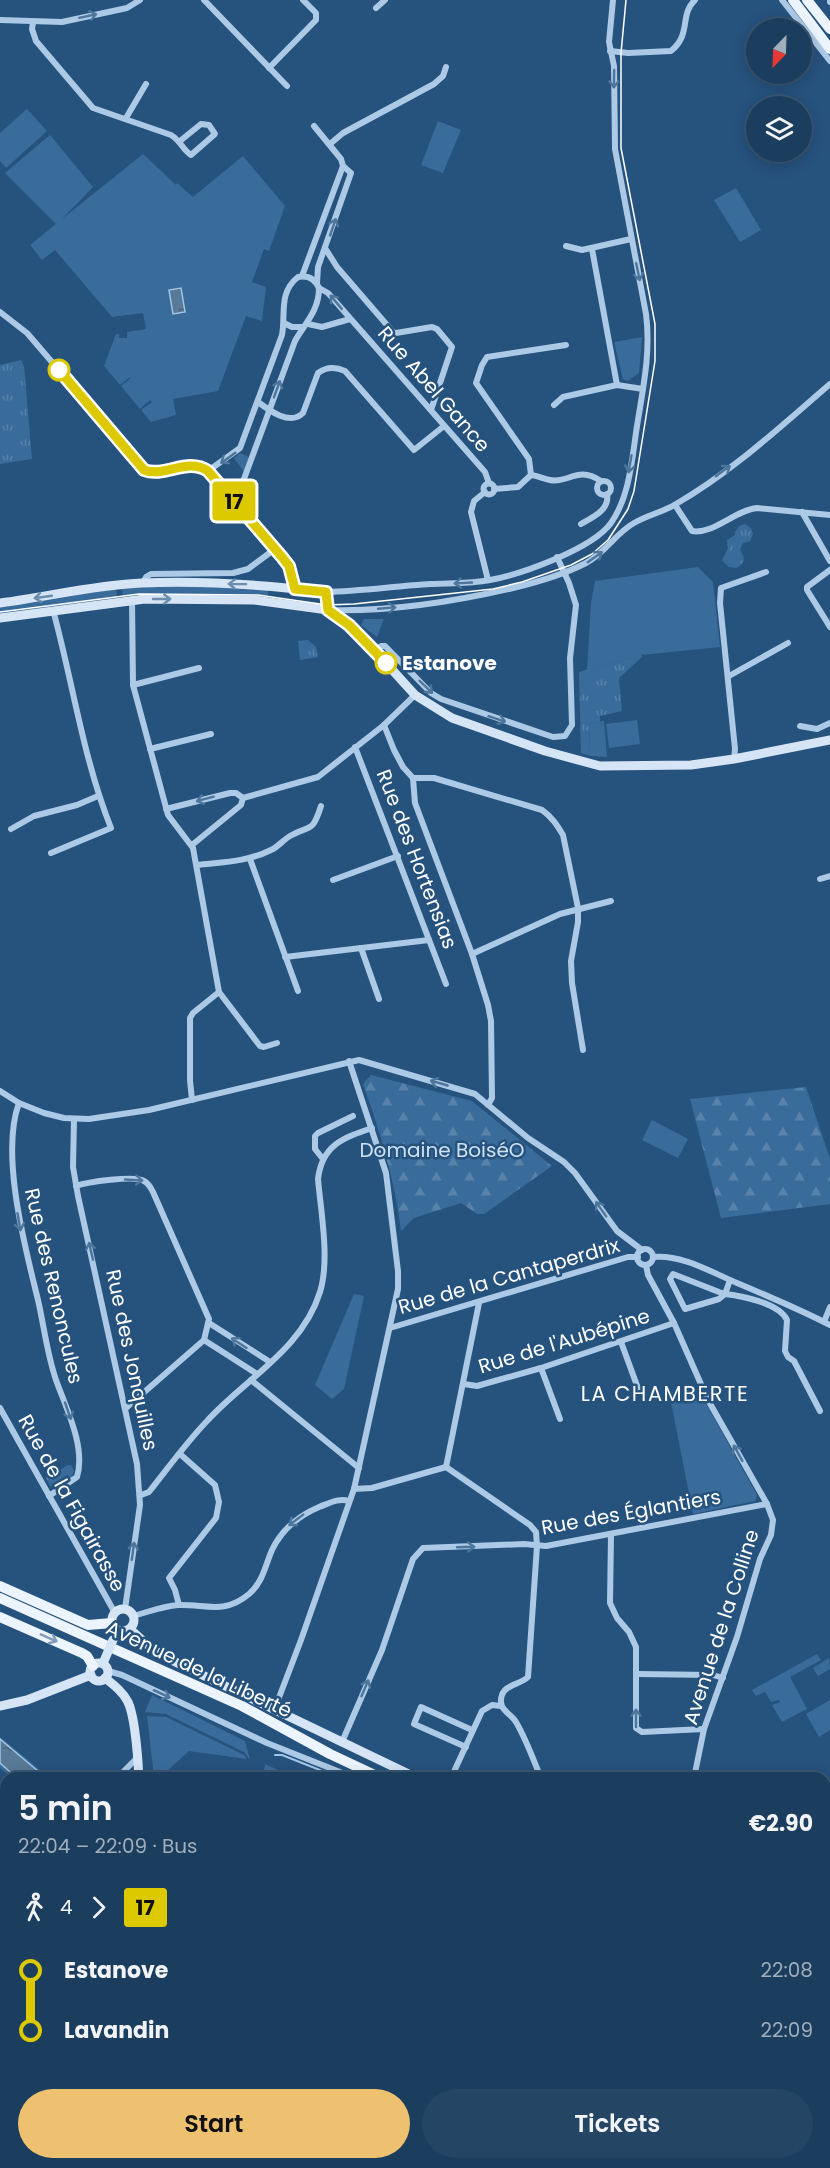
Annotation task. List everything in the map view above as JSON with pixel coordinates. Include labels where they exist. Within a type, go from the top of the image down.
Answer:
[{"type":"main road","points":[[793,0],[830,49]]},
{"type":"main road","points":[[807,0],[830,29]]},
{"type":"main road","points":[[0,1586],[88,1625],[115,1622]]},
{"type":"main road","name":"Avenue de la Liberté","points":[[0,1598],[242,1706],[368,1772]]},
{"type":"main road","points":[[0,1617],[82,1653],[100,1669]]},
{"type":"street","points":[[0,20],[62,22],[128,8],[140,0]]},
{"type":"street","points":[[204,0],[287,86]]},
{"type":"street","points":[[269,68],[316,20],[316,13],[303,0]]},
{"type":"street","points":[[376,8],[386,0]]},
{"type":"street","points":[[0,603],[98,587],[142,583],[263,585],[326,592],[488,580],[510,576],[557,557],[596,537],[608,527],[618,511],[626,490],[647,363],[648,330],[615,149],[614,66],[610,51],[613,0]]},
{"type":"street","points":[[610,51],[628,53],[671,51],[683,38],[687,12],[695,0]]},
{"type":"street","points":[[782,0],[830,61]]},
{"type":"street","points":[[33,22],[32,28],[36,41],[93,108],[171,135],[180,141],[183,149],[191,155],[215,134],[209,125],[201,124],[180,141]]},
{"type":"street","points":[[330,144],[343,133],[434,84],[443,76],[446,67]]},
{"type":"street","points":[[126,118],[146,84]]},
{"type":"street","points":[[234,501],[295,341],[318,301],[318,267],[351,173],[343,166],[341,159],[314,126]]},
{"type":"street","points":[[302,276],[343,166]]},
{"type":"street","points":[[566,246],[578,250],[592,249],[631,239]]},
{"type":"street","points":[[326,248],[337,267],[393,332],[432,327],[452,347],[431,410]]},
{"type":"street","points":[[592,249],[617,385]]},
{"type":"street","points":[[208,471],[240,448],[282,335],[284,323],[282,308],[286,292],[295,279],[302,276],[307,276],[318,286]]},
{"type":"street","name":"Rue Abel Gance","points":[[318,286],[328,293],[485,472],[494,489]]},
{"type":"street","points":[[0,312],[27,333],[144,470],[151,472],[189,465],[208,471],[289,566],[295,589],[294,605]]},
{"type":"street","name":"Rue Abel Gance","points":[[305,326],[322,327],[350,319]]},
{"type":"street","points":[[284,323],[292,327],[305,326]]},
{"type":"street","points":[[531,475],[529,459],[476,383],[487,357],[566,345]]},
{"type":"street","points":[[258,402],[270,411],[289,419],[300,416],[318,372],[338,368],[345,371],[414,450],[444,426]]},
{"type":"street","points":[[0,618],[132,600],[254,600],[328,610],[397,608],[458,599],[534,583],[565,573],[595,558],[624,530],[675,505],[768,437],[830,384]]},
{"type":"street","points":[[554,405],[563,397],[617,385],[643,389]]},
{"type":"street","points":[[485,492],[489,494],[494,489],[518,487],[531,475],[554,480],[583,474],[602,482],[608,482],[611,486],[607,494],[606,506],[581,524]]},
{"type":"street","name":"Rue Abel Gance","points":[[488,580],[471,512],[474,501],[485,492],[484,486],[489,483]]},
{"type":"street","points":[[675,505],[692,531],[696,532],[712,528],[748,508],[829,514]]},
{"type":"street","points":[[802,512],[830,561]]},
{"type":"street","points":[[142,583],[151,574],[222,573],[248,569],[275,549]]},
{"type":"street","points":[[378,649],[388,649],[431,693],[441,699],[554,737],[565,736],[572,725],[570,658],[576,613],[574,597],[557,557]]},
{"type":"street","points":[[830,570],[807,587],[830,627]]},
{"type":"street","points":[[734,759],[729,676],[720,603],[721,588],[766,572]]},
{"type":"street","points":[[326,592],[328,610],[378,649],[415,695],[452,718],[545,751],[600,766],[691,765],[830,740]]},
{"type":"street","points":[[132,600],[133,685],[168,815],[192,845],[219,992],[260,1046],[278,1043]]},
{"type":"street","points":[[51,853],[111,828],[98,796],[53,610]]},
{"type":"street","points":[[729,676],[788,643]]},
{"type":"street","points":[[133,685],[199,668]]},
{"type":"street","points":[[243,798],[285,784],[309,781],[318,777],[384,724],[415,695]]},
{"type":"street","points":[[800,726],[817,729],[830,723]]},
{"type":"street","points":[[384,724],[394,750],[413,778],[415,803],[472,954],[488,1005],[491,1021],[492,1098],[488,1105]]},
{"type":"street","points":[[150,749],[212,734]]},
{"type":"street","name":"Rue des Hortensias","points":[[356,747],[447,984]]},
{"type":"street","points":[[413,778],[434,778],[542,810],[558,826],[563,836],[578,908],[578,922],[571,961],[572,983],[583,1050]]},
{"type":"street","points":[[166,809],[230,793],[236,793],[243,798]]},
{"type":"street","points":[[11,829],[34,816],[77,805],[98,796]]},
{"type":"street","points":[[192,845],[241,805],[243,798]]},
{"type":"street","points":[[197,865],[250,860],[274,849],[290,836],[311,828],[321,806]]},
{"type":"street","points":[[333,880],[398,856]]},
{"type":"street","points":[[250,860],[298,991]]},
{"type":"street","points":[[820,879],[830,876]]},
{"type":"street","points":[[472,954],[560,914],[612,901]]},
{"type":"street","points":[[285,957],[429,940]]},
{"type":"street","points":[[361,948],[379,999]]},
{"type":"street","points":[[192,1100],[189,1080],[190,1018],[219,992]]},
{"type":"street","points":[[0,1091],[19,1103],[44,1113],[74,1119],[127,1114],[359,1060],[468,1092],[488,1105],[528,1138],[564,1161],[617,1231],[642,1250],[650,1250],[653,1257],[650,1263],[641,1263],[638,1257],[642,1250]]},
{"type":"street","points":[[275,1708],[302,1640],[354,1488],[398,1289],[386,1173],[349,1061]]},
{"type":"street","name":"Rue des Renoncules","points":[[19,1103],[12,1121],[9,1139],[16,1207],[53,1367],[71,1419],[78,1452],[77,1477],[49,1496]]},
{"type":"street","points":[[323,1159],[315,1149],[315,1136],[318,1132],[353,1116]]},
{"type":"street","name":"Rue des Jonquilles","points":[[74,1119],[73,1167],[76,1185],[138,1464],[141,1495],[125,1609]]},
{"type":"street","points":[[141,1495],[149,1492],[207,1420],[280,1355],[307,1322],[321,1290],[324,1270],[318,1179],[323,1159],[340,1141],[372,1128]]},
{"type":"street","points":[[76,1185],[144,1180],[153,1192],[209,1323],[270,1362]]},
{"type":"street","points":[[653,1257],[663,1256],[686,1262],[827,1323],[830,1307]]},
{"type":"street","name":"Rue de la Cantaperdrix","points":[[390,1328],[628,1257],[638,1257]]},
{"type":"street","name":"Avenue de la Colline","points":[[646,1264],[648,1275],[674,1323],[708,1400],[767,1504],[773,1520],[771,1536],[760,1559],[723,1678],[704,1729],[695,1772]]},
{"type":"street","points":[[730,1280],[725,1294],[719,1299],[685,1309],[670,1279],[673,1274],[725,1294],[745,1296],[784,1315],[787,1320],[785,1351],[788,1358],[794,1361],[820,1412]]},
{"type":"street","points":[[446,1467],[479,1303]]},
{"type":"street","points":[[126,1408],[204,1340],[209,1323]]},
{"type":"street","name":"Rue de l'Aubépine","points":[[464,1384],[477,1386],[541,1368],[674,1323]]},
{"type":"street","points":[[204,1340],[257,1374]]},
{"type":"street","points":[[621,1342],[639,1391]]},
{"type":"street","points":[[541,1368],[560,1419]]},
{"type":"street","points":[[251,1380],[359,1468]]},
{"type":"street","name":"Rue de la Figairasse","points":[[0,1408],[115,1622]]},
{"type":"street","points":[[179,1605],[176,1590],[169,1578],[216,1518],[219,1502],[215,1485],[180,1454]]},
{"type":"street","points":[[354,1488],[372,1488],[446,1467]]},
{"type":"street","points":[[446,1467],[534,1529],[537,1546],[528,1677],[507,1689],[502,1695],[501,1706],[515,1720],[538,1772]]},
{"type":"street","points":[[133,1616],[179,1605],[209,1609],[223,1608],[239,1601],[249,1594],[262,1578],[272,1550],[291,1523],[308,1512],[335,1500],[350,1501]]},
{"type":"street","name":"Rue des Églantiers","points":[[342,1742],[382,1650],[413,1559],[423,1548],[524,1544],[546,1546],[767,1504]]},
{"type":"street","points":[[612,1535],[610,1603],[617,1618],[634,1641],[637,1674],[636,1728],[642,1732],[704,1729]]},
{"type":"street","points":[[100,1669],[113,1640],[115,1622],[125,1609],[133,1616],[134,1623],[130,1629],[124,1631],[115,1622]]},
{"type":"street","points":[[130,1629],[151,1648],[167,1658],[404,1772]]},
{"type":"street","points":[[100,1669],[128,1703],[139,1772]]},
{"type":"street","points":[[0,1706],[27,1700],[100,1669],[122,1675],[269,1744],[340,1772]]},
{"type":"street","points":[[637,1674],[723,1678]]},
{"type":"street","points":[[454,1772],[482,1711],[492,1705],[501,1706]]},
{"type":"street","points":[[466,1747],[414,1724],[421,1707],[472,1730]]},
{"type":"street","points":[[122,1772],[138,1757]]},
{"type":"green space","points":[[27,109],[47,131],[6,168],[0,161],[0,133]]},
{"type":"green space","points":[[438,121],[461,130],[443,173],[421,165]]},
{"type":"green space","points":[[50,135],[93,187],[62,219],[143,154],[176,185],[177,183],[193,197],[243,156],[285,206],[269,251],[264,249],[252,282],[266,287],[262,321],[246,316],[218,391],[173,399],[176,415],[151,422],[141,410],[152,402],[150,400],[140,409],[121,386],[131,378],[120,385],[104,366],[116,334],[119,334],[119,338],[127,338],[127,332],[146,329],[143,313],[112,317],[55,250],[42,260],[30,245],[56,224],[5,173]]},
{"type":"green space","points":[[736,188],[761,230],[740,242],[714,200]]},
{"type":"green space","points":[[642,337],[639,373],[628,381],[623,379],[614,342]]},
{"type":"green space","points":[[21,360],[24,366],[32,459],[0,464],[0,365]]},
{"type":"green space","points":[[240,453],[249,457],[244,472],[234,458]]},
{"type":"green space","points":[[745,524],[751,528],[753,534],[750,541],[743,543],[740,550],[744,560],[736,568],[729,567],[722,560],[728,549],[727,540],[735,535],[739,526]]},
{"type":"green space","points":[[698,567],[713,582],[720,647],[641,655],[587,670],[591,603],[595,581]]},
{"type":"green space","points":[[122,586],[268,588],[268,598],[123,598]]},
{"type":"green space","points":[[116,587],[117,598],[0,615],[0,606]]},
{"type":"green space","points":[[364,619],[384,619],[377,637],[361,625]]},
{"type":"green space","points":[[308,640],[316,647],[318,657],[300,660],[298,641]]},
{"type":"green space","points":[[641,655],[642,657],[619,678],[622,711],[600,716],[600,722],[589,724],[590,756],[581,753],[579,672]]},
{"type":"green space","points":[[637,720],[640,744],[609,748],[606,724]]},
{"type":"green space","points":[[604,721],[607,757],[590,756],[589,724]]},
{"type":"green space","name":"Domaine BoiséO","points":[[371,1075],[472,1101],[552,1166],[484,1214],[477,1214],[461,1203],[414,1218],[401,1231],[386,1156],[363,1084]]},
{"type":"green space","points":[[806,1087],[830,1159],[830,1204],[721,1218],[690,1099]]},
{"type":"green space","points":[[652,1120],[688,1139],[678,1158],[642,1140]]},
{"type":"green space","points":[[354,1294],[364,1296],[344,1389],[332,1399],[315,1385]]},
{"type":"green space","points":[[700,1393],[757,1495],[755,1501],[693,1514],[671,1402]]},
{"type":"green space","points":[[71,1465],[74,1471],[71,1478],[54,1488],[50,1486],[46,1478]]},
{"type":"green space","points":[[817,1654],[821,1660],[790,1677],[807,1709],[782,1722],[772,1705],[780,1702],[779,1700],[771,1702],[765,1692],[756,1696],[752,1690]]},
{"type":"green space","points":[[829,1658],[830,1669],[818,1676],[813,1668]]},
{"type":"green space","points":[[152,1695],[245,1741],[250,1760],[244,1752],[166,1714],[145,1712]]},
{"type":"green space","points":[[830,1700],[830,1730],[819,1737],[806,1714]]},
{"type":"green space","points":[[147,1716],[166,1717],[244,1755],[247,1759],[189,1751],[168,1772],[153,1772]]},
{"type":"green space","points":[[0,1737],[43,1772],[5,1772],[0,1768]]},
{"type":"green space","points":[[265,1764],[282,1772],[264,1772]]},
{"type":"water","points":[[181,288],[185,312],[173,314],[169,290]]},
{"type":"water","points":[[0,1739],[39,1772],[10,1772],[0,1763]]},
{"type":"waterway","points":[[275,1755],[282,1755],[325,1772]]},
{"type":"tram line","points":[[0,612],[139,594],[258,595],[327,605],[493,589],[522,582],[571,565],[592,554],[608,540],[628,509],[634,491],[655,361],[655,324],[621,148],[621,53],[626,0]]},
{"type":"bus line","name":"17","points":[[59,370],[144,470],[151,472],[189,465],[208,471],[289,566],[295,589],[326,592],[328,610],[349,625],[386,663]]},
{"type":"place","name":"Estanove","points":[[386,663]]},
{"type":"district","name":"LA CHAMBERTE","points":[[665,1394]]}]
